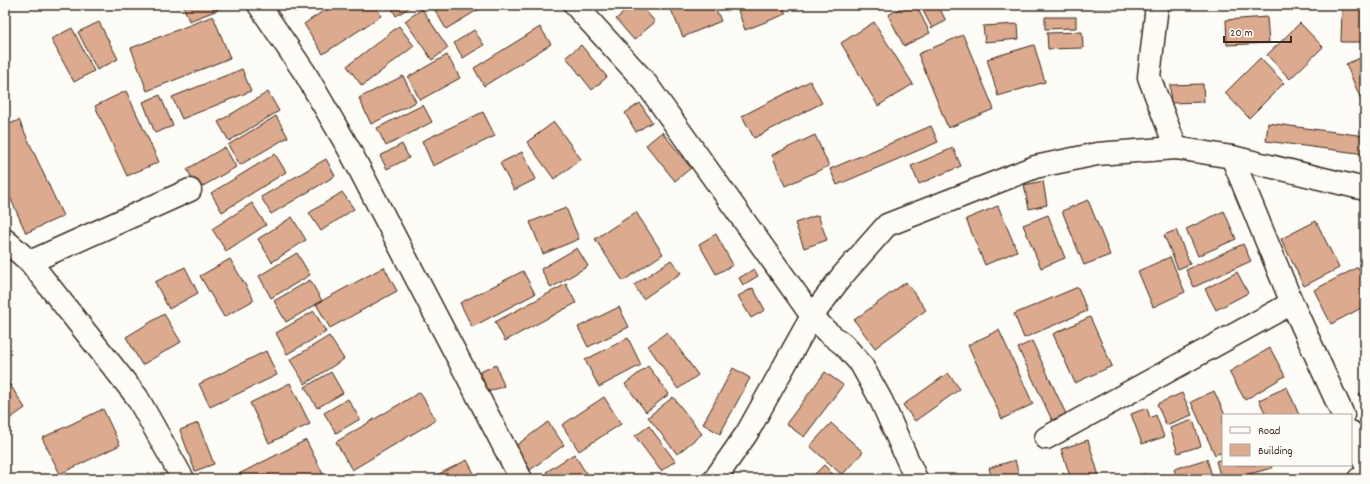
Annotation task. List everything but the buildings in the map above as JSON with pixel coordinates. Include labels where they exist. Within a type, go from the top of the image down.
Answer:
[{"type":"street","points":[[259,5],[305,73],[349,149],[521,479]]},
{"type":"street","points":[[575,5],[645,82],[812,316],[861,364],[880,400],[916,479]]},
{"type":"street","points":[[1157,5],[1149,77],[1176,148]]},
{"type":"street","points":[[716,479],[747,433],[812,316],[842,276],[887,225],[1036,167],[1097,154],[1176,148],[1232,156],[1365,189]]},
{"type":"street","points":[[1232,156],[1292,303],[1343,414]]},
{"type":"street","points":[[30,262],[190,190]]},
{"type":"street","points":[[5,240],[30,262],[138,396],[183,479]]},
{"type":"street","points":[[1046,438],[1292,303]]},
{"type":"street","points":[[1352,434],[1365,463]]},
{"type":"street","points":[[1359,479],[1365,477]]}]
